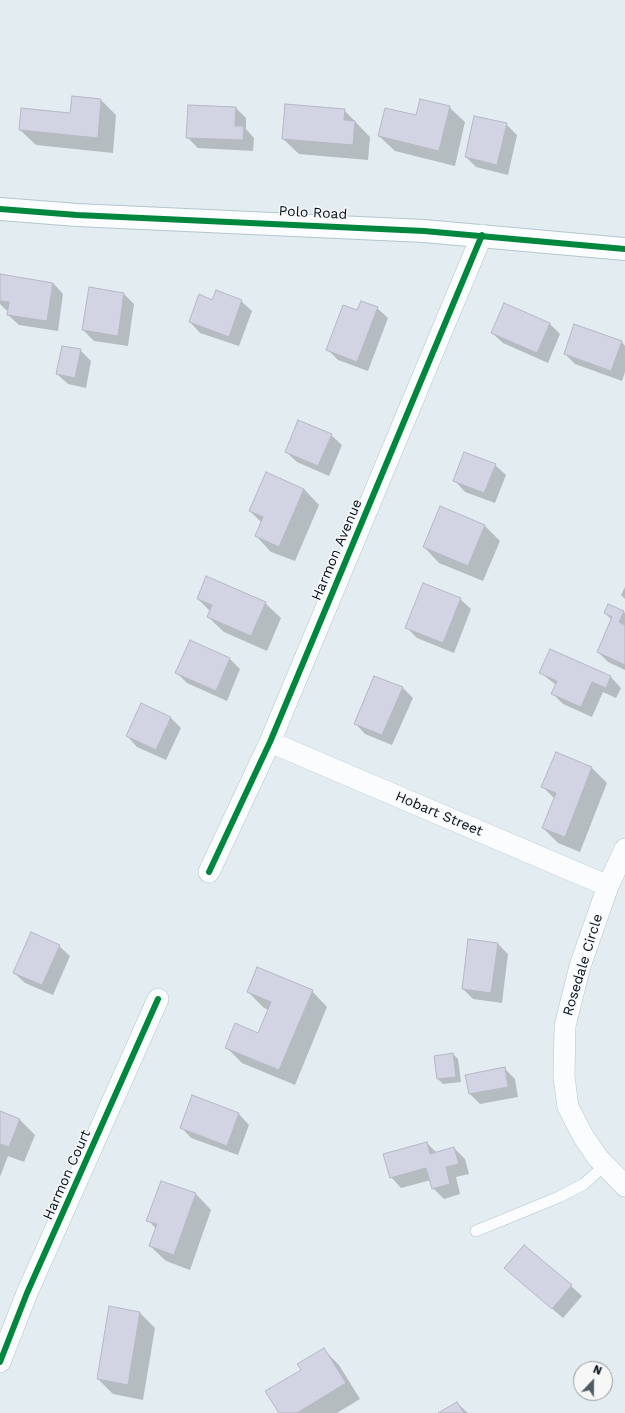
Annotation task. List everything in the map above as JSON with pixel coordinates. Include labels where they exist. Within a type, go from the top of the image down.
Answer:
[{"type":"main road","name":"Polo Road","points":[[0,209],[77,215],[274,223],[482,235],[625,248]]},
{"type":"street","name":"Harmon Avenue","points":[[209,872],[270,742],[482,235]]},
{"type":"street","name":"Hobart Street","points":[[270,742],[608,886]]},
{"type":"street","name":"Rosedale Circle","points":[[625,849],[608,886],[580,966],[565,1026],[564,1077],[568,1107],[583,1136],[605,1165],[625,1186]]},
{"type":"street","name":"Harmon Court","points":[[0,1362],[27,1293],[158,999]]},
{"type":"lane","points":[[476,1231],[559,1197],[584,1184],[605,1165]]},
{"type":"building","points":[[72,96],[101,99],[98,138],[19,130],[21,108],[70,113]]},
{"type":"building","points":[[420,99],[450,106],[439,151],[378,136],[385,108],[416,115]]},
{"type":"building","points":[[285,104],[345,109],[344,120],[355,121],[353,145],[282,139]]},
{"type":"building","points":[[188,105],[236,107],[235,126],[244,126],[243,140],[186,138]]},
{"type":"building","points":[[474,116],[507,123],[497,165],[465,157]]},
{"type":"building","points":[[0,274],[53,283],[47,321],[7,315],[9,302],[0,301]]},
{"type":"building","points":[[89,287],[124,293],[118,336],[82,330]]},
{"type":"building","points":[[216,290],[242,300],[229,337],[189,322],[199,294],[212,300]]},
{"type":"building","points":[[361,301],[378,307],[357,362],[326,350],[343,305],[357,310]]},
{"type":"building","points":[[504,303],[550,323],[537,353],[491,333]]},
{"type":"building","points":[[574,324],[622,341],[611,371],[564,354]]},
{"type":"building","points":[[62,346],[81,349],[75,378],[56,374]]},
{"type":"building","points":[[298,420],[332,434],[318,466],[285,452]]},
{"type":"building","points":[[464,452],[496,464],[484,493],[453,481]]},
{"type":"building","points":[[266,472],[304,489],[279,547],[255,536],[263,517],[249,511]]},
{"type":"building","points":[[440,506],[485,525],[468,566],[423,547]]},
{"type":"building","points":[[206,576],[266,602],[251,636],[207,617],[212,605],[197,599]]},
{"type":"building","points":[[423,583],[461,598],[443,643],[405,628]]},
{"type":"building","points":[[608,604],[624,611],[619,622],[625,625],[625,665],[597,652],[612,617],[604,613]]},
{"type":"building","points":[[190,640],[230,658],[216,691],[175,673]]},
{"type":"building","points":[[550,649],[611,676],[606,688],[592,682],[581,707],[551,694],[557,681],[539,673]]},
{"type":"building","points":[[374,676],[403,687],[382,735],[354,724]]},
{"type":"building","points":[[141,703],[171,717],[156,750],[126,736]]},
{"type":"building","points":[[556,752],[592,767],[565,837],[542,828],[556,793],[541,787]]},
{"type":"building","points":[[31,932],[60,945],[42,985],[13,973]]},
{"type":"building","points":[[468,939],[498,943],[491,993],[462,989]]},
{"type":"building","points":[[257,967],[313,990],[279,1070],[225,1048],[235,1023],[258,1033],[271,1002],[247,992]]},
{"type":"building","points":[[453,1053],[456,1077],[437,1079],[434,1056]]},
{"type":"building","points":[[505,1067],[508,1087],[469,1094],[465,1075]]},
{"type":"building","points":[[192,1095],[239,1113],[227,1146],[180,1128]]},
{"type":"building","points":[[0,1111],[20,1119],[9,1147],[0,1144]]},
{"type":"building","points":[[427,1142],[430,1154],[454,1147],[459,1164],[446,1167],[450,1184],[432,1189],[426,1168],[390,1178],[383,1154]]},
{"type":"building","points":[[161,1181],[196,1193],[174,1255],[149,1246],[157,1224],[146,1221]]},
{"type":"building","points":[[524,1245],[572,1285],[552,1309],[504,1268]]},
{"type":"building","points":[[109,1306],[140,1312],[128,1385],[97,1379]]},
{"type":"building","points":[[324,1348],[346,1383],[297,1413],[279,1413],[265,1391],[301,1370],[297,1364]]},
{"type":"building","points":[[457,1402],[464,1413],[438,1413]]},
{"type":"cycle path","points":[[0,209],[77,215],[424,231],[625,249]]},
{"type":"cycle path","points":[[209,872],[270,742],[482,235]]},
{"type":"cycle path","points":[[0,1362],[27,1293],[158,999]]}]
